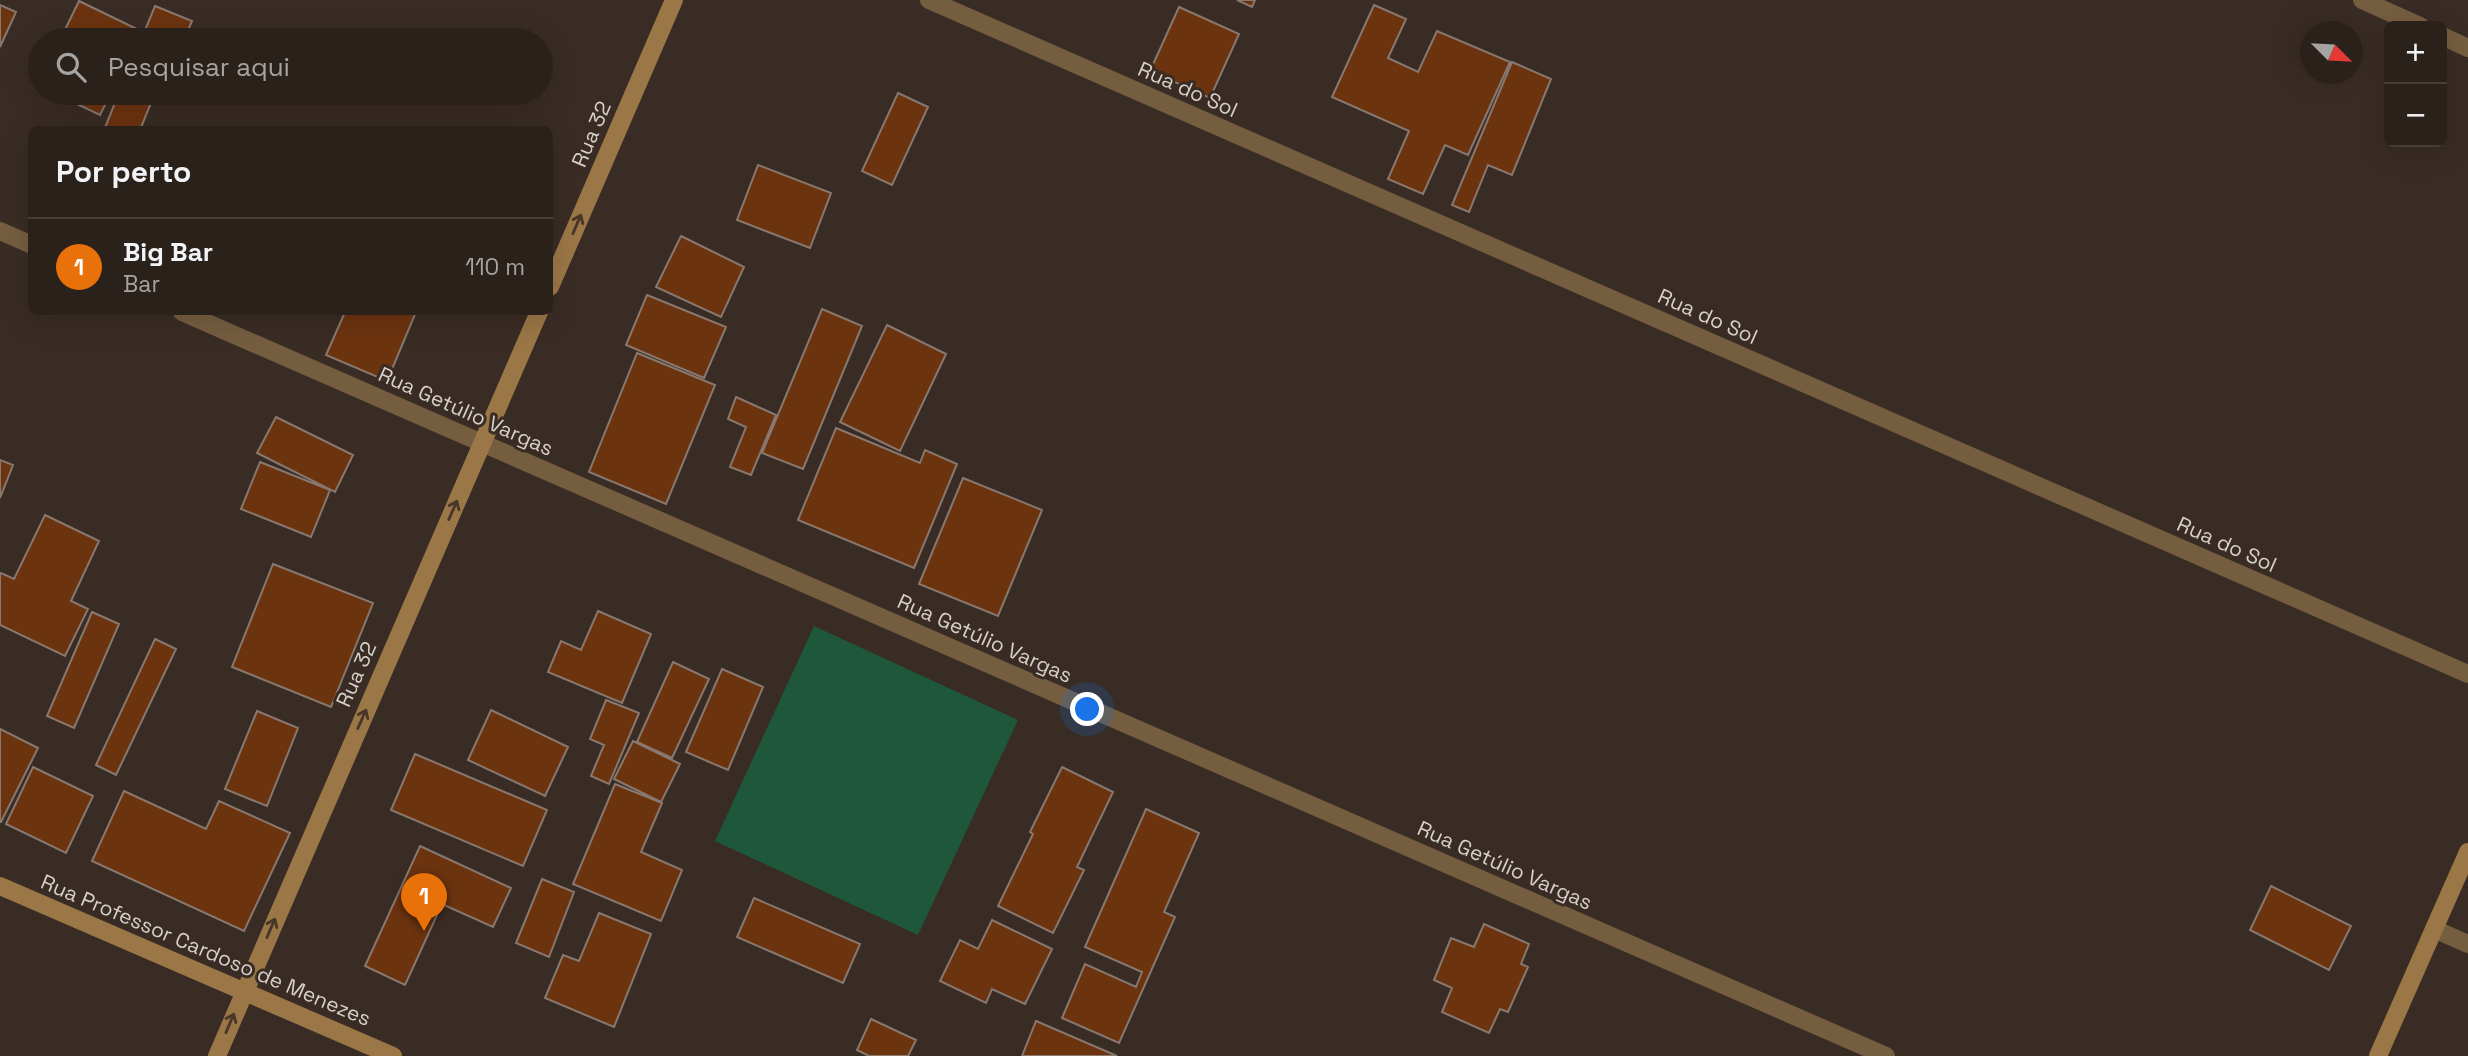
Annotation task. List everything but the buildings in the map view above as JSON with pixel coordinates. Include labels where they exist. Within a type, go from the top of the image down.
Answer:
[{"type":"main road","name":"Rua 32","points":[[553,280],[674,0]]},
{"type":"main road","name":"Rua 32","points":[[217,1056],[538,315]]},
{"type":"main road","points":[[2378,1056],[2468,852]]},
{"type":"main road","name":"Rua Professor Cardoso de Menezes","points":[[0,886],[393,1056]]},
{"type":"street","name":"Rua do Sol","points":[[929,0],[2468,674]]},
{"type":"street","points":[[2362,0],[2409,21]]},
{"type":"street","points":[[2447,38],[2468,48]]},
{"type":"street","points":[[0,232],[28,243]]},
{"type":"street","name":"Rua Getúlio Vargas","points":[[189,315],[1886,1056]]},
{"type":"street","points":[[2434,929],[2468,944]]},
{"type":"green space","points":[[814,626],[1018,720],[918,935],[715,841]]},
{"type":"place","name":"Big Bar","points":[[424,931]]}]
